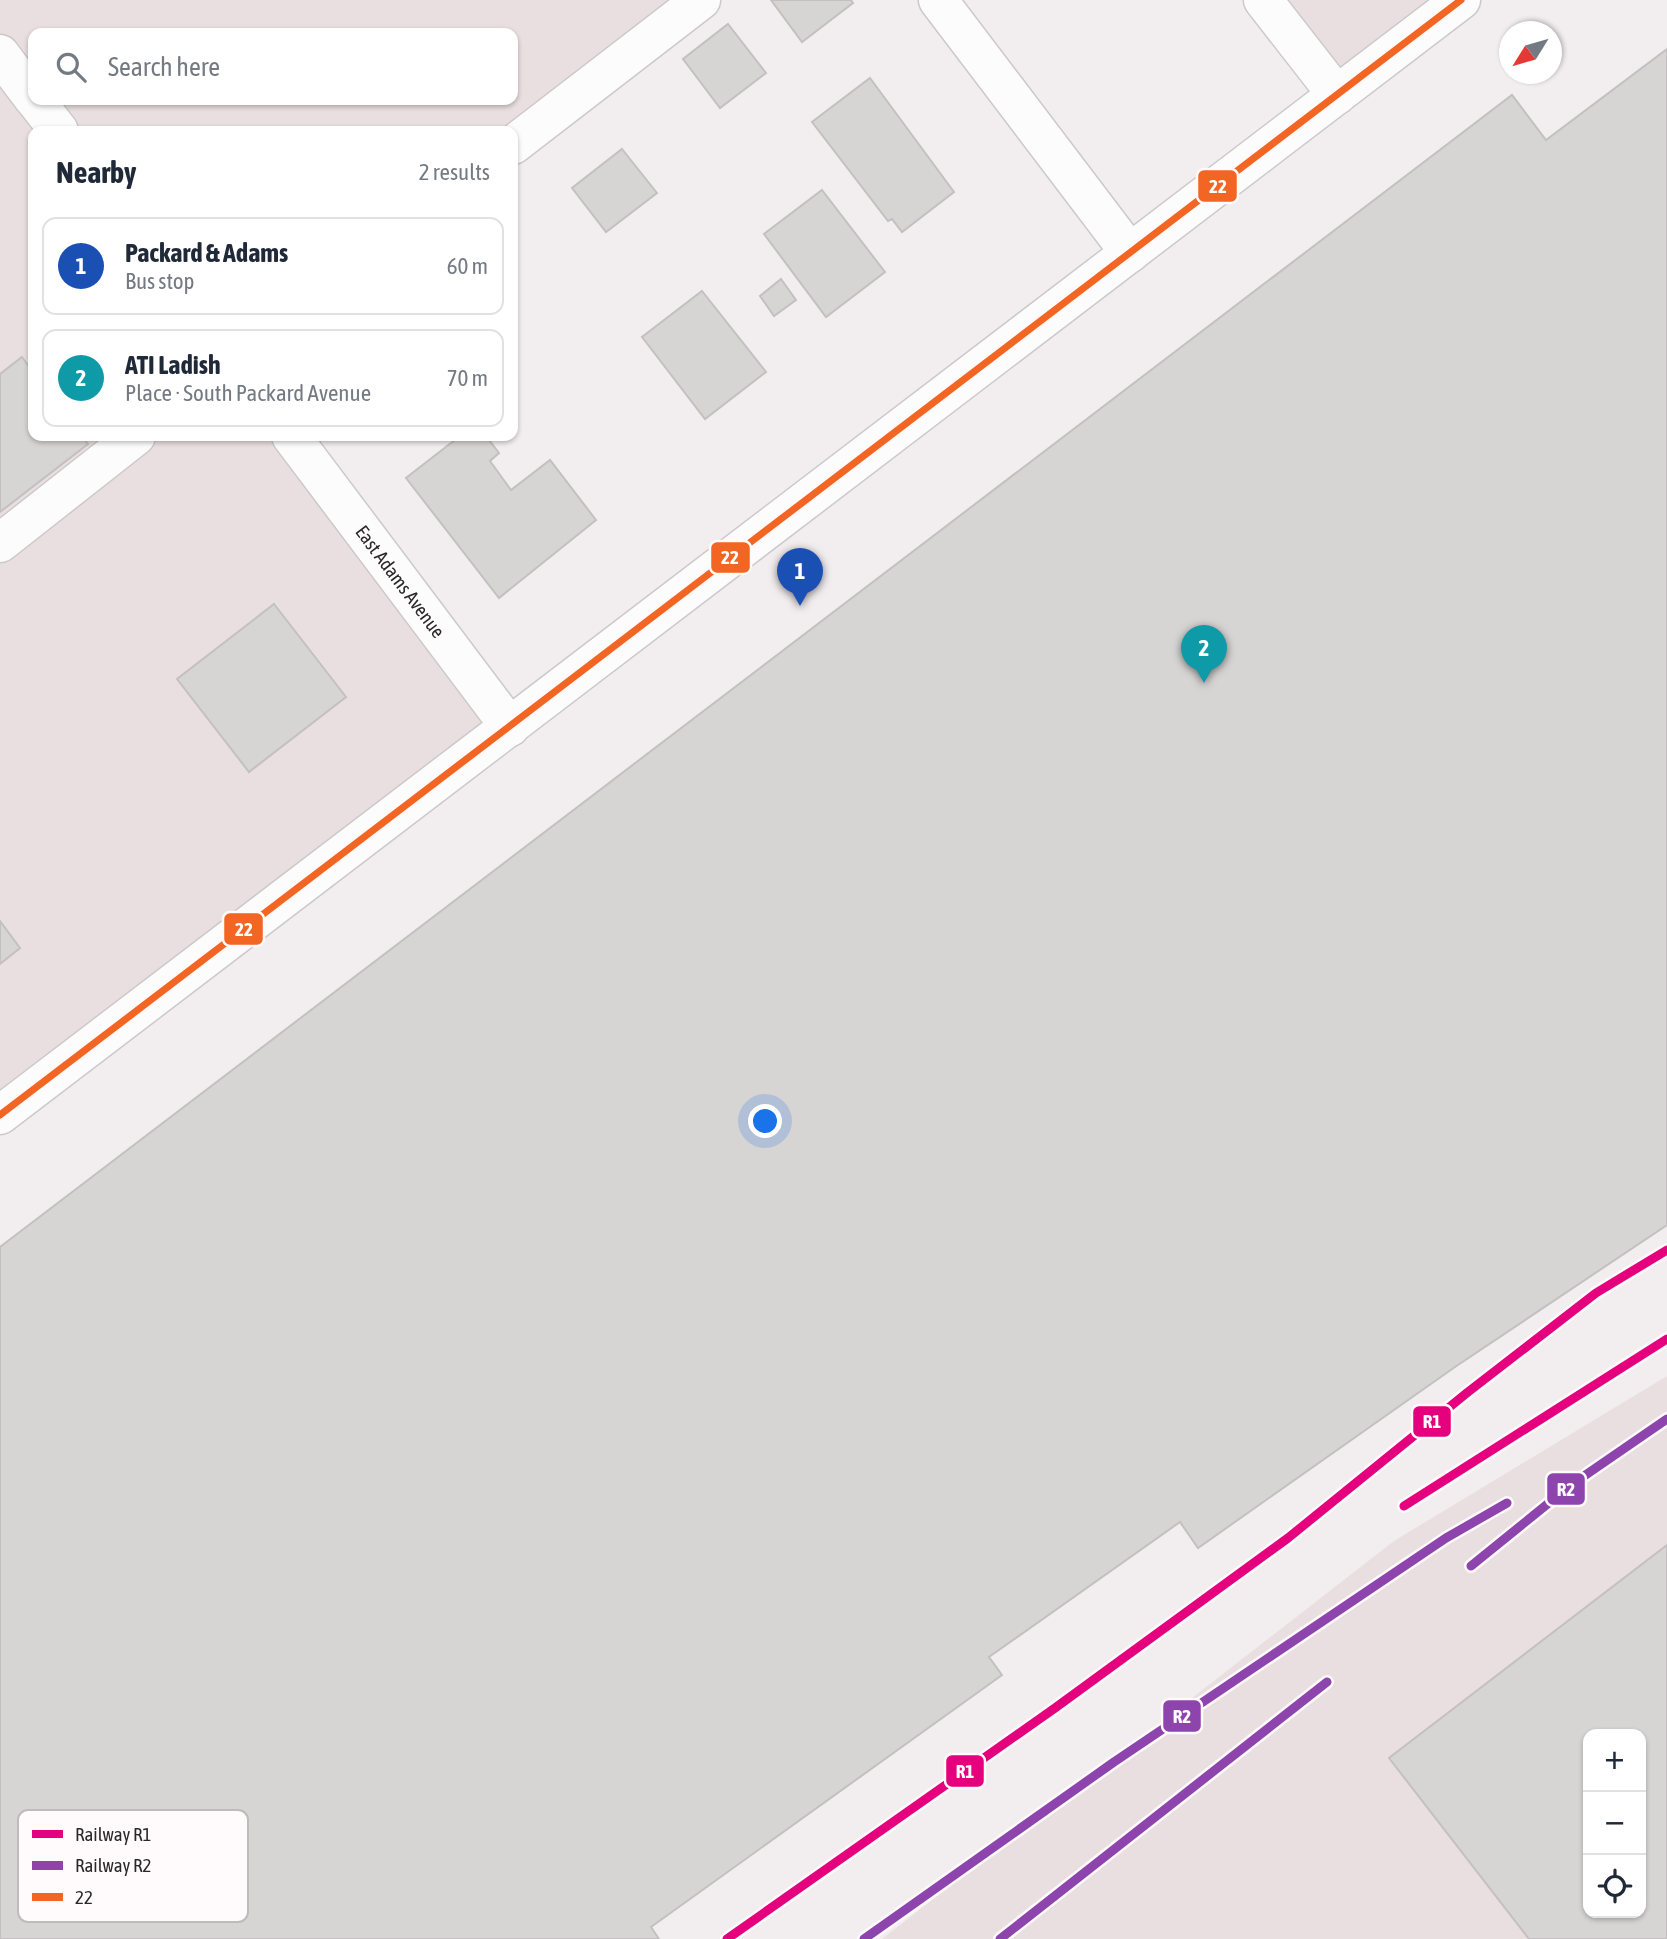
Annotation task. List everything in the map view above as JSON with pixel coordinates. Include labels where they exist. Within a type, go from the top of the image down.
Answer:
[{"type":"street","points":[[518,141],[701,0]]},
{"type":"street","points":[[938,0],[1130,253]]},
{"type":"street","points":[[1263,0],[1337,95]]},
{"type":"street","points":[[0,1115],[1461,0]]},
{"type":"street","points":[[0,54],[28,91]]},
{"type":"street","points":[[39,105],[55,126]]},
{"type":"street","points":[[0,543],[130,441]]},
{"type":"street","name":"East Adams Avenue","points":[[295,441],[510,727]]},
{"type":"shaded area","points":[[0,0],[701,0],[518,128],[28,126],[28,441],[295,441],[510,727],[0,1115]]},
{"type":"shaded area","points":[[1263,0],[1461,0],[1337,95]]},
{"type":"shaded area","points":[[1667,1376],[1667,1939],[882,1939],[1394,1541]]},
{"type":"building","points":[[771,0],[851,0],[853,3],[802,42]]},
{"type":"building","points":[[728,24],[766,73],[720,108],[683,59]]},
{"type":"building","points":[[1667,49],[1667,1225],[1455,1367],[1198,1548],[1180,1522],[989,1657],[1002,1675],[651,1927],[659,1939],[0,1939],[0,1247],[1512,95],[1546,140]]},
{"type":"building","points":[[870,78],[954,192],[902,232],[892,219],[888,221],[812,122]]},
{"type":"building","points":[[622,149],[657,193],[606,232],[572,188]]},
{"type":"building","points":[[822,190],[885,272],[826,317],[764,234]]},
{"type":"building","points":[[781,279],[796,300],[774,316],[760,296]]},
{"type":"building","points":[[702,291],[766,372],[705,419],[642,337]]},
{"type":"building","points":[[22,357],[28,365],[28,441],[86,441],[88,444],[0,512],[0,374]]},
{"type":"building","points":[[454,441],[490,441],[499,453],[490,461],[511,490],[550,460],[596,520],[499,598],[406,478]]},
{"type":"building","points":[[274,604],[346,697],[249,772],[177,679]]},
{"type":"building","points":[[0,921],[20,948],[0,964]]},
{"type":"building","points":[[1667,1545],[1667,1939],[1529,1939],[1389,1758]]},
{"type":"rail line","name":"R1","points":[[727,1939],[1055,1708],[1288,1538],[1468,1392],[1596,1293],[1667,1250]]},
{"type":"rail line","name":"R1","points":[[1404,1506],[1667,1339]]},
{"type":"rail line","name":"R2","points":[[1471,1566],[1571,1485],[1667,1419]]},
{"type":"rail line","name":"R2","points":[[864,1939],[1114,1762],[1446,1538],[1507,1503]]},
{"type":"rail line","name":"R2","points":[[1000,1939],[1327,1682]]},
{"type":"transit line","name":"22","points":[[0,1115],[1461,0]]},
{"type":"place","name":"Packard & Adams","points":[[800,606]]},
{"type":"place","name":"ATI Ladish","points":[[1204,683]]}]
